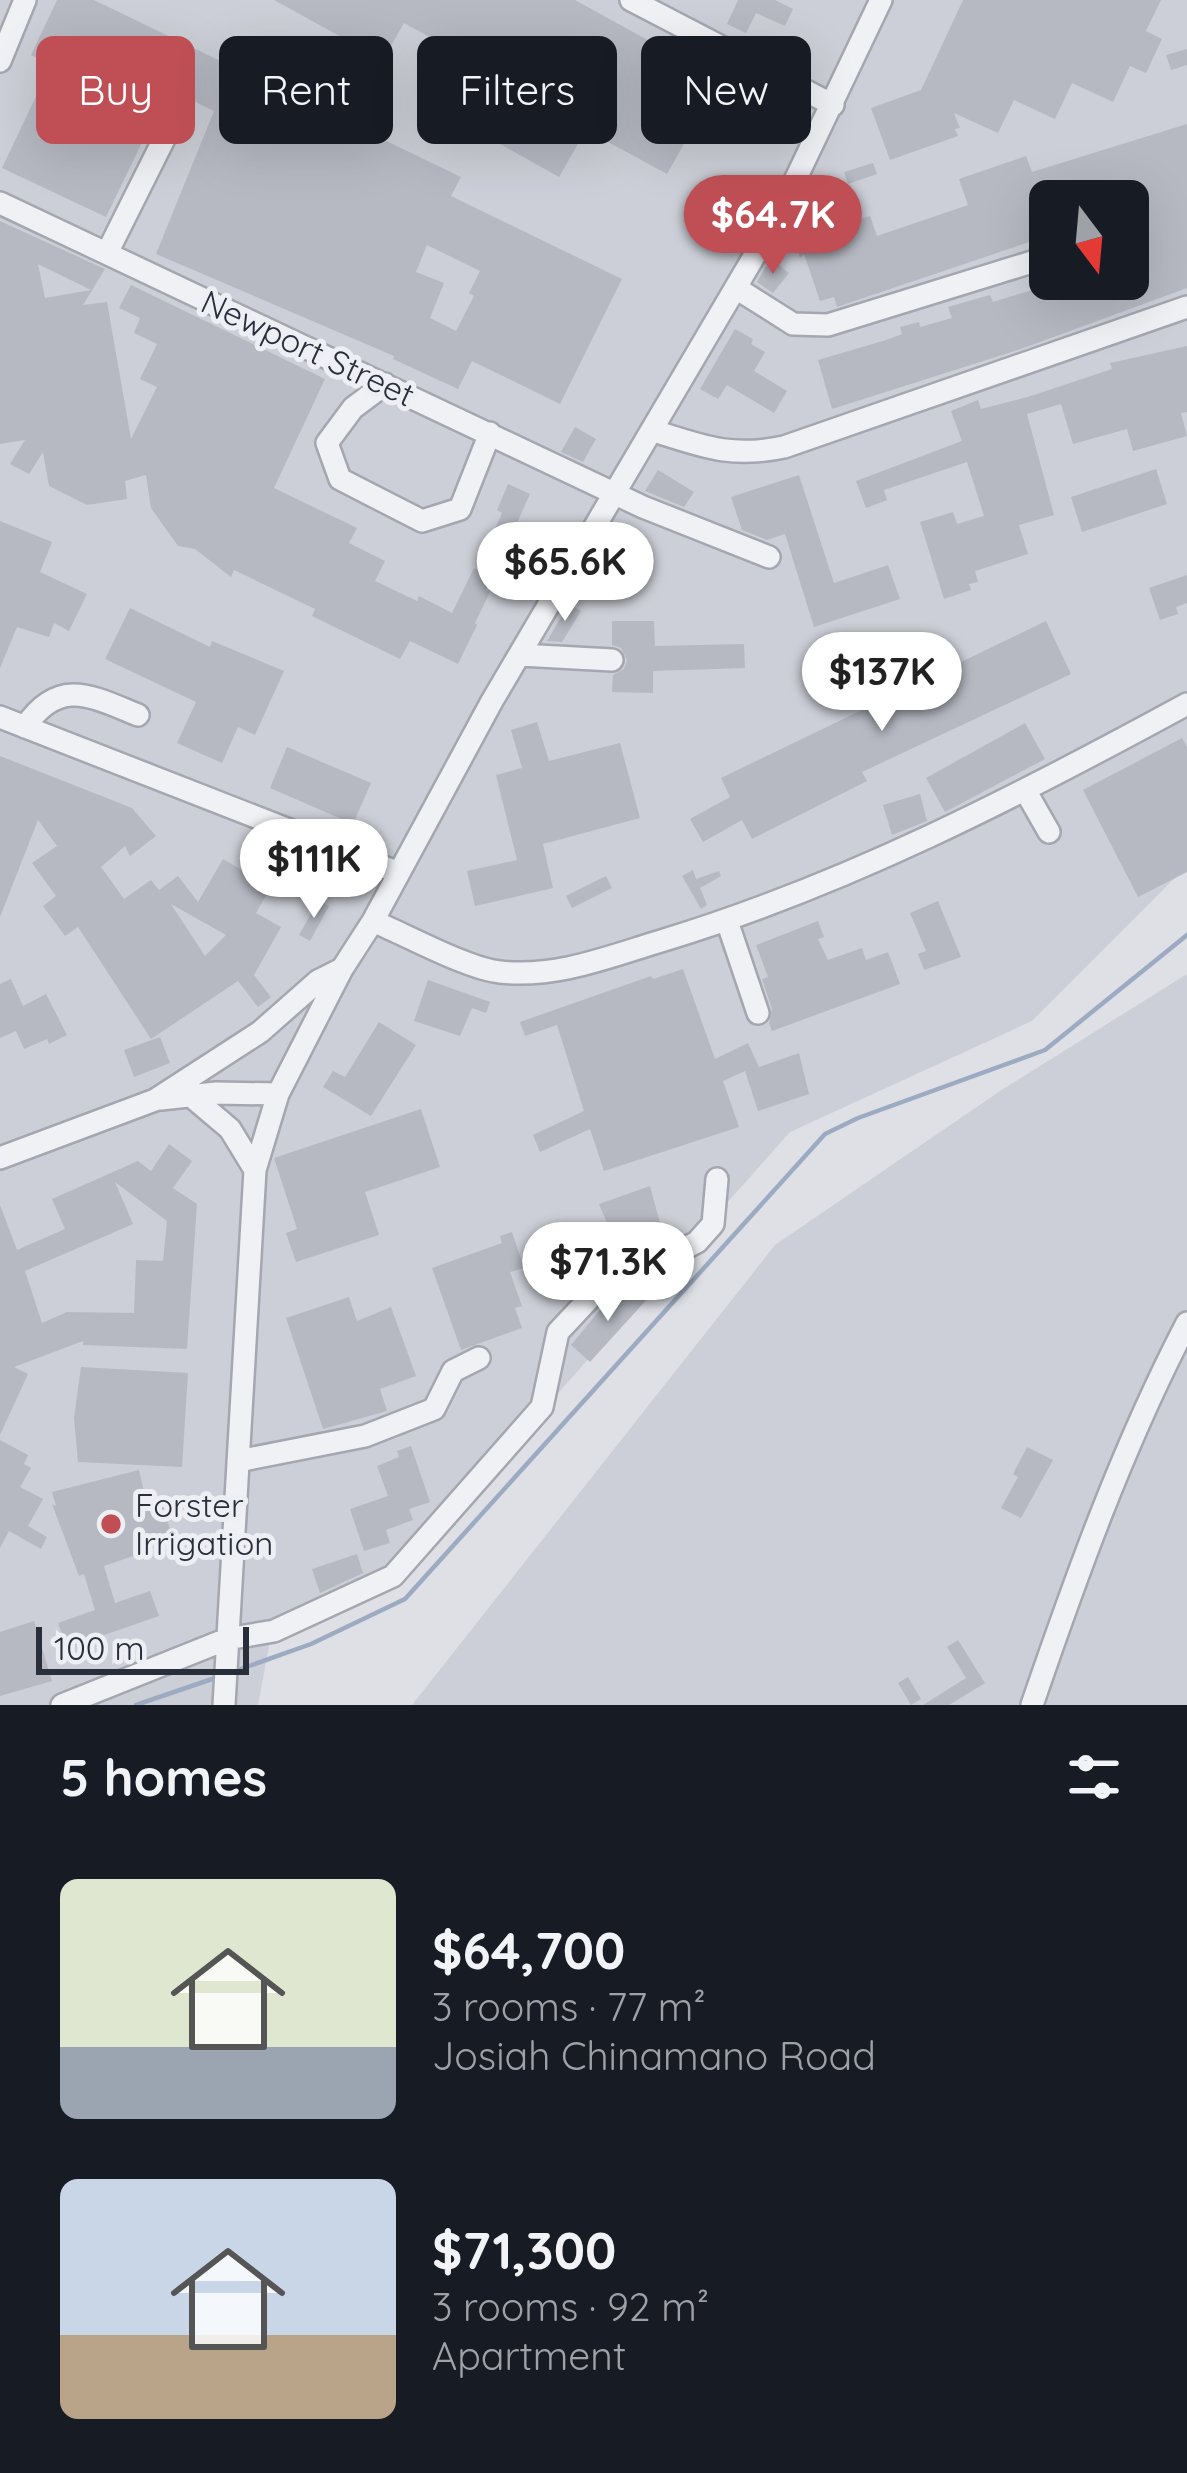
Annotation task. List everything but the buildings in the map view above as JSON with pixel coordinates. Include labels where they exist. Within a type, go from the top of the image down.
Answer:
[{"type":"street","points":[[0,62],[25,0]]},
{"type":"street","points":[[631,0],[833,105]]},
{"type":"street","points":[[224,1697],[255,1170],[278,1094],[342,969],[520,655],[736,288],[833,105],[881,0]]},
{"type":"street","points":[[107,253],[161,144]]},
{"type":"street","name":"Newport Street","points":[[0,203],[643,507],[769,557]]},
{"type":"street","points":[[736,288],[794,324],[827,326],[1029,263]]},
{"type":"street","points":[[654,431],[721,453],[784,447],[1187,308]]},
{"type":"street","points":[[385,384],[353,408],[327,443],[340,479],[422,521],[460,509],[490,434]]},
{"type":"street","points":[[520,655],[612,660]]},
{"type":"street","points":[[25,727],[47,700],[68,694],[94,698],[138,716]]},
{"type":"street","points":[[373,921],[494,972],[570,969],[727,921],[827,883],[1025,790],[1187,704]]},
{"type":"street","points":[[0,717],[399,873]]},
{"type":"street","points":[[1025,790],[1049,832]]},
{"type":"street","points":[[727,921],[758,1013]]},
{"type":"street","points":[[0,1158],[154,1100],[260,1033],[318,981],[342,969]]},
{"type":"street","points":[[154,1100],[248,1091],[278,1094]]},
{"type":"street","points":[[191,1096],[230,1129],[255,1170]]},
{"type":"street","points":[[62,1705],[227,1642],[274,1631],[393,1576],[542,1407],[558,1332],[602,1285],[630,1277],[697,1242],[713,1224],[717,1179]]},
{"type":"street","points":[[1032,1705],[1096,1520],[1187,1323]]},
{"type":"street","points":[[238,1461],[364,1436],[434,1409],[454,1371],[479,1358]]},
{"type":"shaded area","points":[[0,0],[1187,0],[1187,866],[1032,1021],[790,1132],[394,1578],[271,1635],[258,1705],[0,1705]]},
{"type":"shaded area","points":[[1187,974],[1187,1705],[412,1705],[775,1245],[1003,1089]]},
{"type":"waterway","points":[[235,1671],[311,1644],[405,1599],[825,1134],[1045,1050],[1187,935]]},
{"type":"waterway","points":[[136,1705],[218,1677]]},
{"type":"place","name":"Forster Irrigation","points":[[111,1524]]}]
